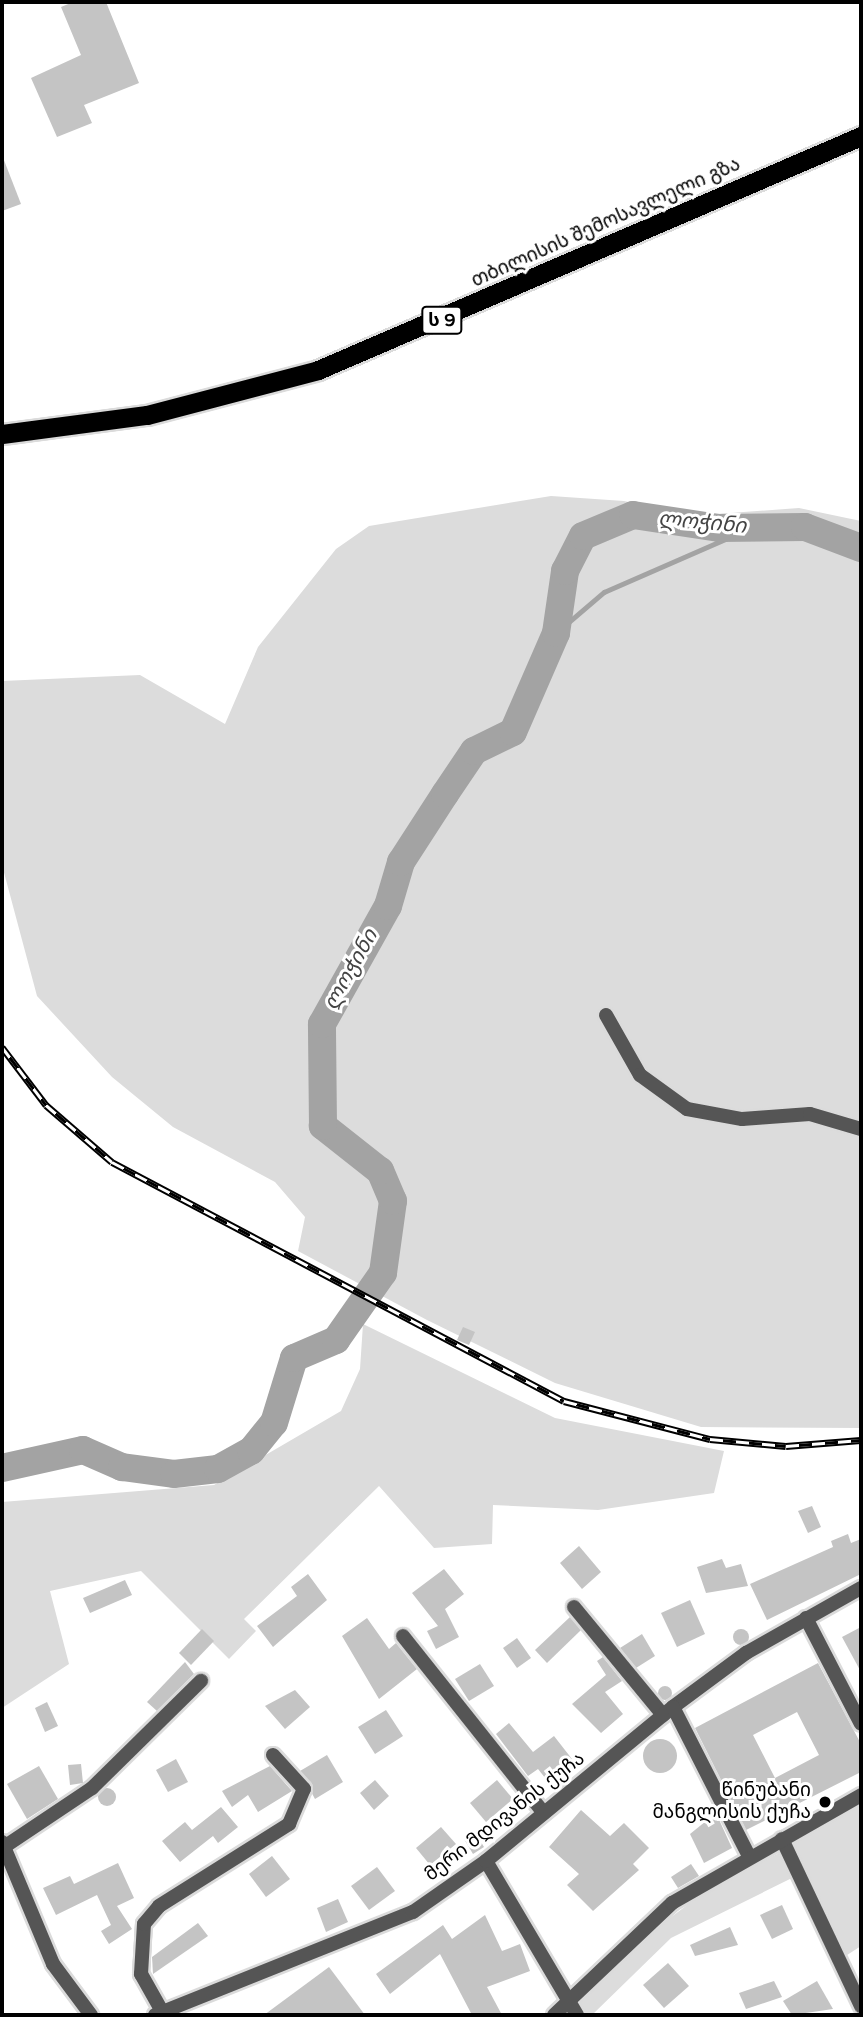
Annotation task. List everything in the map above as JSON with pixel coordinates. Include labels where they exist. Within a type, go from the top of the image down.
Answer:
[{"type":"highway","name":"თბილისის შემოსავლელი გზა","points":[[2,434],[147,415],[318,370],[861,136]]},
{"type":"street","points":[[606,1015],[640,1075],[687,1108],[742,1119],[810,1114],[861,1129]]},
{"type":"street","name":"მერი მდივანის ქუჩა","points":[[159,2014],[413,1912],[486,1861],[668,1711],[806,1618],[861,1588]]},
{"type":"street","points":[[574,1607],[668,1711],[749,1856]]},
{"type":"street","points":[[806,1618],[861,1724]]},
{"type":"street","points":[[403,1636],[544,1813]]},
{"type":"street","points":[[91,2015],[53,1964],[3,1844],[92,1788],[201,1681]]},
{"type":"street","points":[[159,2014],[141,1974],[144,1924],[159,1906],[289,1824],[304,1789],[273,1755]]},
{"type":"street","points":[[554,2015],[672,1903],[749,1856],[861,1795]]},
{"type":"street","points":[[782,1839],[861,2006]]},
{"type":"street","points":[[486,1861],[577,2015]]},
{"type":"shaded area","points":[[551,496],[624,501],[689,516],[799,508],[861,521],[861,1428],[701,1427],[555,1383],[427,1320],[298,1251],[305,1217],[275,1182],[173,1127],[112,1077],[37,996],[2,865],[2,681],[140,675],[225,724],[258,647],[336,549],[369,526]]},
{"type":"shaded area","points":[[363,1324],[555,1418],[724,1451],[714,1493],[598,1510],[493,1505],[492,1544],[434,1548],[379,1486],[244,1619],[256,1631],[229,1659],[141,1571],[50,1591],[69,1664],[2,1708],[2,1502],[214,1485],[341,1411],[360,1369]]},
{"type":"shaded area","points":[[861,1804],[861,1946],[844,1957],[790,1843]]},
{"type":"shaded area","points":[[779,1853],[794,1877],[671,1938],[592,2015],[584,2015],[578,2003],[666,1921],[703,1893]]},
{"type":"building","points":[[73,2],[106,2],[139,83],[84,105],[92,123],[57,137],[31,78],[81,55],[61,7]]},
{"type":"building","points":[[2,155],[21,204],[2,211]]},
{"type":"building","points":[[463,1327],[475,1332],[469,1345],[457,1340]]},
{"type":"building","points":[[812,1506],[821,1527],[808,1533],[798,1511]]},
{"type":"building","points":[[848,1534],[851,1543],[861,1539],[861,1574],[767,1620],[750,1584],[833,1547],[831,1541]]},
{"type":"building","points":[[579,1546],[601,1572],[582,1589],[560,1563]]},
{"type":"building","points":[[722,1559],[726,1568],[741,1564],[748,1586],[706,1593],[697,1567]]},
{"type":"building","points":[[444,1569],[464,1594],[445,1609],[459,1637],[436,1649],[427,1631],[438,1626],[412,1593]]},
{"type":"building","points":[[308,1574],[327,1600],[273,1647],[257,1626],[297,1596],[291,1587]]},
{"type":"building","points":[[125,1580],[132,1595],[90,1613],[83,1598]]},
{"type":"building","points":[[690,1600],[705,1634],[677,1647],[661,1613]]},
{"type":"building","points":[[570,1617],[581,1630],[547,1663],[535,1650]]},
{"type":"building","points":[[367,1618],[389,1649],[396,1643],[417,1669],[379,1699],[342,1636]]},
{"type":"building","points":[[861,1627],[861,1672],[842,1637]]},
{"type":"building","points":[[202,1629],[214,1641],[191,1665],[179,1653]]},
{"type":"building","points":[[741,1629],[749,1637],[741,1645],[733,1637]]},
{"type":"building","points":[[642,1634],[655,1656],[636,1668],[620,1648]]},
{"type":"building","points":[[517,1638],[531,1658],[517,1668],[503,1648]]},
{"type":"building","points":[[603,1657],[622,1681],[605,1692],[623,1714],[601,1733],[572,1704],[606,1675],[597,1661]]},
{"type":"building","points":[[185,1662],[194,1674],[157,1711],[147,1702]]},
{"type":"building","points":[[818,1663],[861,1744],[861,1772],[746,1830],[695,1728]],"holes":[[[797,1712],[819,1755],[775,1778],[753,1735]]]},
{"type":"building","points":[[480,1664],[494,1686],[469,1701],[455,1679]]},
{"type":"building","points":[[662,1686],[668,1686],[672,1693],[668,1700],[662,1700],[658,1696],[658,1690]]},
{"type":"building","points":[[295,1690],[310,1707],[285,1729],[265,1706]]},
{"type":"building","points":[[47,1702],[58,1726],[45,1732],[35,1708]]},
{"type":"building","points":[[386,1710],[403,1736],[375,1754],[358,1727]]},
{"type":"building","points":[[509,1723],[533,1752],[554,1736],[572,1759],[546,1779],[538,1769],[528,1776],[496,1734]]},
{"type":"building","points":[[660,1739],[672,1744],[677,1756],[672,1768],[660,1773],[648,1768],[643,1756],[648,1744]]},
{"type":"building","points":[[327,1755],[343,1782],[315,1799],[300,1771]]},
{"type":"building","points":[[176,1759],[188,1782],[168,1792],[156,1770]]},
{"type":"building","points":[[81,1764],[83,1783],[70,1785],[68,1765]]},
{"type":"building","points":[[39,1766],[58,1799],[27,1819],[7,1784]]},
{"type":"building","points":[[270,1766],[292,1791],[258,1812],[248,1795],[232,1807],[222,1791]]},
{"type":"building","points":[[375,1780],[389,1796],[374,1810],[360,1793]]},
{"type":"building","points":[[497,1780],[513,1799],[486,1822],[470,1803]]},
{"type":"building","points":[[107,1788],[113,1791],[116,1797],[113,1803],[107,1806],[101,1803],[98,1797],[101,1791]]},
{"type":"building","points":[[221,1807],[238,1827],[218,1843],[213,1836],[180,1862],[162,1841],[185,1822],[192,1830]]},
{"type":"building","points":[[581,1810],[610,1836],[624,1823],[649,1848],[633,1864],[639,1870],[593,1911],[567,1885],[579,1874],[549,1847]]},
{"type":"building","points":[[716,1813],[732,1848],[704,1863],[690,1834]]},
{"type":"building","points":[[441,1827],[456,1844],[430,1865],[416,1848]]},
{"type":"building","points":[[475,1832],[484,1847],[473,1854],[464,1839]]},
{"type":"building","points":[[272,1856],[290,1879],[266,1897],[249,1874]]},
{"type":"building","points":[[118,1863],[134,1898],[117,1906],[132,1929],[109,1944],[101,1931],[111,1925],[97,1895],[56,1915],[43,1888],[70,1876],[74,1884]]},
{"type":"building","points":[[691,1864],[699,1876],[678,1888],[671,1877]]},
{"type":"building","points":[[377,1867],[395,1891],[369,1910],[351,1886]]},
{"type":"building","points":[[338,1899],[348,1922],[326,1932],[317,1908]]},
{"type":"building","points":[[782,1905],[793,1929],[772,1939],[760,1915]]},
{"type":"building","points":[[485,1915],[502,1951],[520,1944],[530,1971],[487,1987],[502,2015],[472,2015],[440,1954],[390,1994],[376,1974],[443,1925],[452,1939]]},
{"type":"building","points":[[198,1923],[208,1936],[153,1974],[152,1957]]},
{"type":"building","points":[[730,1927],[738,1945],[695,1956],[690,1945]]},
{"type":"building","points":[[668,1963],[689,1986],[664,2008],[643,1985]]},
{"type":"building","points":[[329,1967],[365,2015],[264,2015]]},
{"type":"building","points":[[774,1981],[782,1997],[746,2009],[739,1993]]},
{"type":"building","points":[[817,1981],[833,2009],[792,2015],[783,2001]]},
{"type":"waterway","name":"ლოჭინი","points":[[2,1468],[83,1450],[122,1467],[174,1474],[218,1469],[251,1451],[274,1423],[294,1358],[336,1340],[383,1273],[393,1201],[380,1171],[323,1126],[322,1024],[388,906],[401,862],[445,794],[474,751],[513,732],[556,633],[565,571],[583,536],[633,515],[719,528],[805,527],[861,548]]},
{"type":"waterway","points":[[556,633],[604,592],[757,525]]},
{"type":"railway","points":[[2,1047],[46,1105],[112,1162],[564,1401],[710,1439],[786,1446],[861,1440]]},
{"type":"place","name":"წინუბანი მანგლისის ქუჩა","points":[[825,1802]]}]
